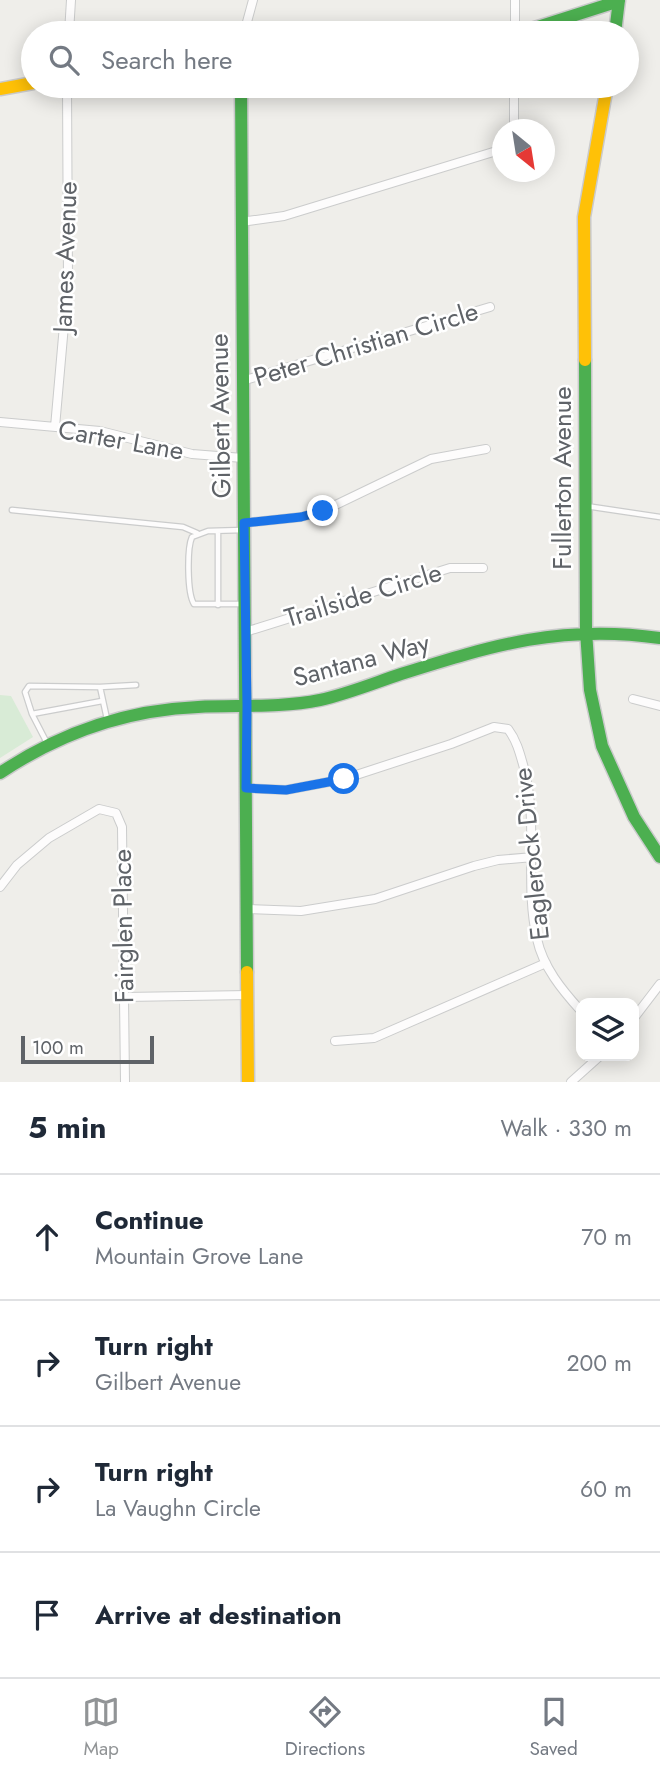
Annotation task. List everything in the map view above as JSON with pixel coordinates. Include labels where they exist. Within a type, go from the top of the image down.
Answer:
[{"type":"street","points":[[70,21],[71,0]]},
{"type":"street","points":[[247,21],[253,0]]},
{"type":"street","points":[[515,0],[516,21]]},
{"type":"street","points":[[554,21],[620,0],[617,21]]},
{"type":"street","points":[[0,89],[21,85]]},
{"type":"street","name":"James Avenue","points":[[55,427],[68,281],[67,98]]},
{"type":"street","name":"Gilbert Avenue","points":[[241,98],[248,1082]]},
{"type":"street","points":[[514,98],[514,119]]},
{"type":"street","name":"Fullerton Avenue","points":[[605,98],[584,217],[586,631],[590,690],[602,746],[634,817],[660,857]]},
{"type":"street","points":[[241,222],[284,216],[492,152]]},
{"type":"street","name":"Peter Christian Circle","points":[[242,381],[490,307]]},
{"type":"street","name":"Carter Lane","points":[[0,422],[100,431],[192,454],[243,458]]},
{"type":"street","points":[[244,527],[323,511],[431,459],[486,449]]},
{"type":"street","name":"Trailside Circle","points":[[245,632],[450,568],[484,568]]},
{"type":"street","name":"Santana Way","points":[[0,773],[67,734],[107,720],[157,710],[310,702],[519,639],[586,631],[643,634],[660,638]]},
{"type":"street","points":[[633,699],[660,706]]},
{"type":"street","name":"Eaglerock Drive","points":[[246,788],[286,790],[344,779],[494,727],[508,729],[515,738],[529,788],[533,857],[532,911],[537,941],[556,982],[576,1005]]},
{"type":"street","name":"Fairglen Place","points":[[0,887],[18,865],[49,838],[99,810],[116,813],[122,827],[125,1082]]},
{"type":"street","points":[[247,909],[301,911],[375,900],[474,866],[498,860],[533,857]]},
{"type":"street","points":[[335,1041],[374,1038],[546,963]]},
{"type":"street","points":[[639,1011],[660,984]]},
{"type":"street","points":[[125,997],[248,995]]},
{"type":"street","points":[[571,1082],[594,1061]]},
{"type":"lane","points":[[585,505],[660,517]]},
{"type":"lane","points":[[12,510],[183,527],[197,533],[244,527]]},
{"type":"lane","points":[[218,531],[218,605]]},
{"type":"lane","points":[[197,533],[189,545],[191,598],[196,605],[244,604]]},
{"type":"lane","points":[[47,744],[32,714],[25,692],[29,686],[136,685]]},
{"type":"lane","points":[[100,687],[107,720]]},
{"type":"lane","points":[[32,714],[102,701]]},
{"type":"green space","points":[[0,695],[11,696],[33,737],[0,758]]},
{"type":"traffic: fast","points":[[616,21],[619,0]]},
{"type":"traffic: fast","points":[[556,21],[619,1]]},
{"type":"traffic: fast","points":[[241,98],[247,972]]},
{"type":"traffic: fast","points":[[585,360],[586,631],[590,690],[602,746],[634,817],[660,857]]},
{"type":"traffic: fast","points":[[0,773],[70,735],[145,713],[198,707],[305,703],[350,692],[467,654],[528,640],[591,634],[660,638]]},
{"type":"traffic: slow","points":[[0,89],[21,85]]},
{"type":"traffic: slow","points":[[585,360],[584,217],[605,98]]},
{"type":"traffic: slow","points":[[247,972],[248,1082]]},
{"type":"route","points":[[323,511],[301,517],[244,523],[246,788],[286,790],[344,779]]}]
